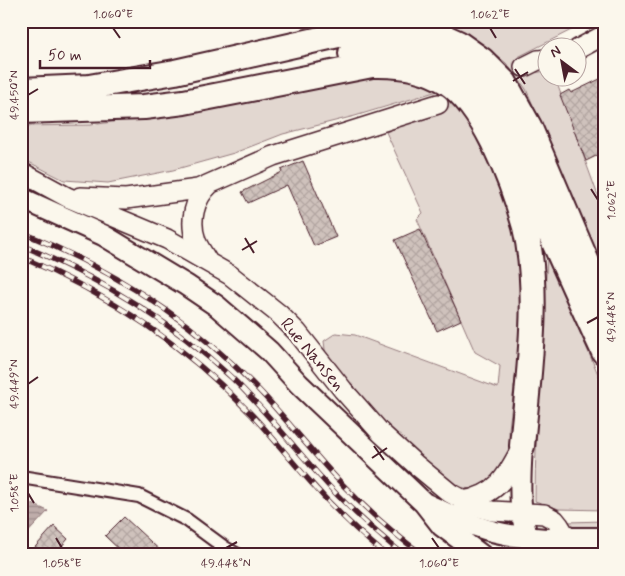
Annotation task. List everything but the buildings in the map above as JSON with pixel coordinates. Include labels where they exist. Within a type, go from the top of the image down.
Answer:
[{"type":"highway","points":[[21,111],[44,94],[88,79],[183,64],[348,21]]},
{"type":"highway","points":[[44,94],[175,72],[372,29],[398,26],[447,38],[458,43],[482,60],[505,83],[529,126],[604,302]]},
{"type":"highway","points":[[44,94],[131,99],[342,54],[384,48],[410,49],[439,57],[461,70],[481,90],[497,114],[604,352]]},
{"type":"highway","points":[[44,94],[144,107],[184,102],[372,65],[393,64],[410,66],[435,75],[465,96],[482,120],[498,152],[512,187],[525,229],[530,266],[532,316],[522,446]]},
{"type":"highway","points":[[573,548],[604,540]]},
{"type":"main road","points":[[588,44],[604,35]]},
{"type":"main road","points":[[524,67],[538,60]]},
{"type":"main road","points":[[21,192],[67,197],[126,199],[193,190],[209,185],[229,174],[273,156],[438,104]]},
{"type":"main road","name":"Rue Nansen","points":[[21,172],[67,197],[167,239],[230,275],[279,314],[297,332],[343,390],[382,433],[450,493],[472,506],[492,511],[538,513],[549,516],[559,525],[573,548]]},
{"type":"main road","points":[[208,262],[196,241],[193,220],[197,200],[209,185]]},
{"type":"main road","name":"Rue Nansen","points":[[21,198],[102,235],[186,284],[217,306],[269,351],[299,384],[424,503],[442,526],[481,555]]},
{"type":"main road","points":[[462,500],[475,499],[497,486],[509,472],[522,446]]},
{"type":"main road","points":[[522,446],[520,495],[522,513],[528,536],[536,555]]},
{"type":"main road","points":[[424,503],[476,526],[505,534],[528,536],[573,548]]},
{"type":"street","points":[[21,477],[139,496],[187,520],[220,551],[238,555]]},
{"type":"shaded area","points":[[425,21],[589,21],[555,38],[538,38],[538,47],[518,57],[525,74],[538,72],[538,88],[559,88],[597,193],[604,206],[604,269],[526,89],[506,63],[477,40],[450,26]]},
{"type":"shaded area","points":[[376,73],[416,75],[441,90],[355,116],[283,134],[234,153],[173,170],[108,183],[64,180],[21,158],[21,126],[91,125],[182,112]]},
{"type":"shaded area","points":[[459,104],[479,130],[513,218],[521,267],[518,354],[509,429],[510,457],[498,477],[470,489],[448,485],[396,440],[326,358],[324,341],[336,333],[355,335],[498,388],[500,366],[475,352],[417,219],[423,213],[386,132]]},
{"type":"shaded area","points":[[547,256],[604,388],[604,510],[559,509],[535,501]]},
{"type":"shaded area","points":[[21,499],[48,511],[21,540]]},
{"type":"shaded area","points":[[604,521],[604,533],[573,531],[568,522]]},
{"type":"tunnel","points":[[438,104],[524,67]]},
{"type":"railway","points":[[21,232],[115,277],[201,336],[264,395],[320,460],[371,513],[423,555]]},
{"type":"railway","points":[[21,245],[78,271],[133,302],[209,357],[255,401],[338,496],[404,555]]},
{"type":"railway","points":[[21,257],[115,305],[173,344],[200,366],[252,415],[335,508],[386,555]]}]
